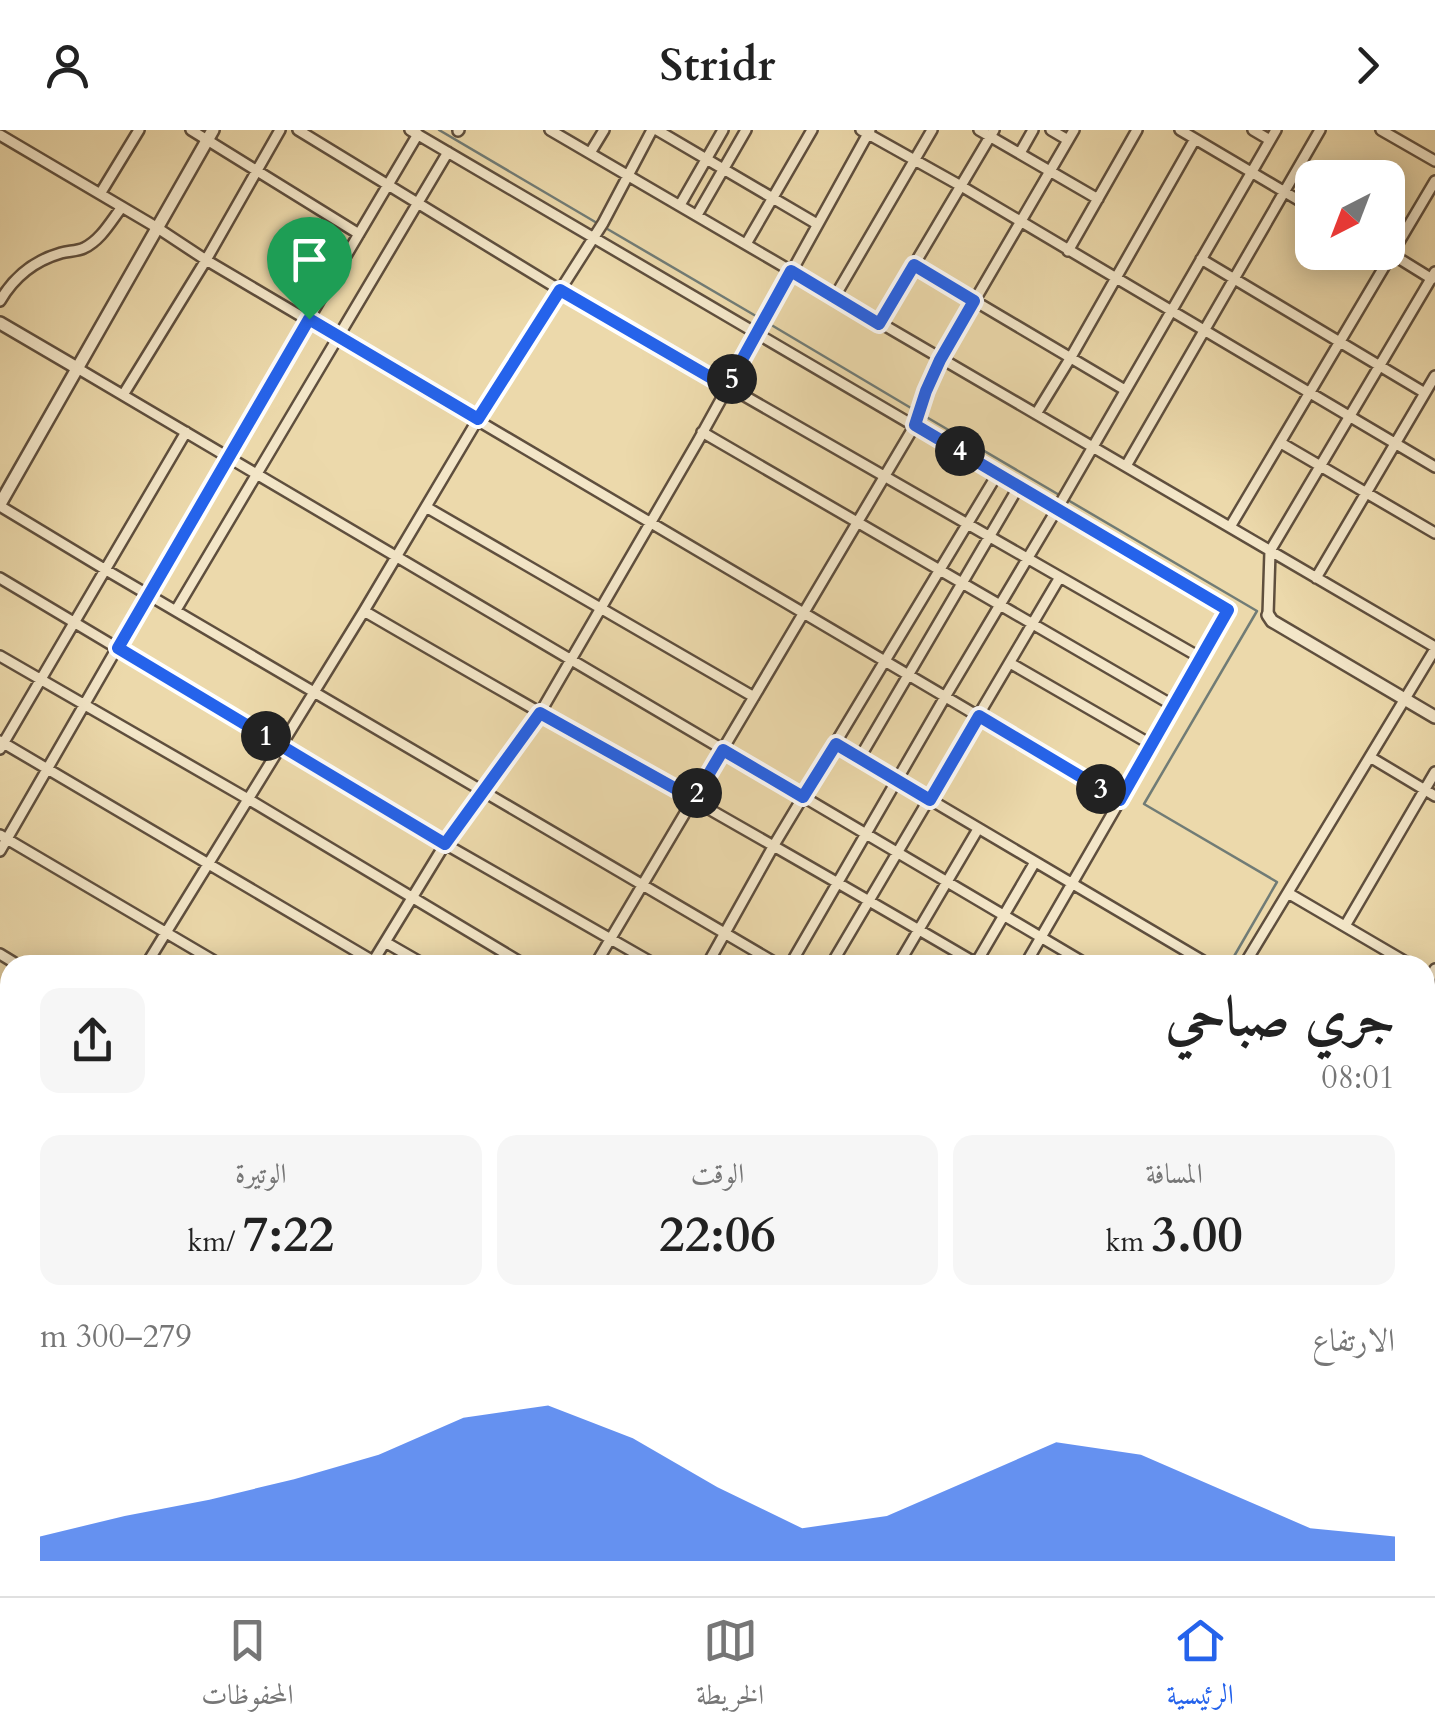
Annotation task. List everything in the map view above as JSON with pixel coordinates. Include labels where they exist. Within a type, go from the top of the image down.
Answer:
[{"type":"street","points":[[100,194],[138,130]]},
{"type":"street","points":[[191,130],[211,135],[359,234]]},
{"type":"street","points":[[123,395],[280,130]]},
{"type":"street","points":[[298,130],[560,290],[1202,658]]},
{"type":"street","points":[[550,130],[1435,648],[1250,955]]},
{"type":"street","points":[[590,153],[604,130]]},
{"type":"street","points":[[152,955],[478,419],[604,223],[654,130],[817,224]]},
{"type":"street","points":[[680,205],[724,130]]},
{"type":"street","points":[[697,215],[746,130]]},
{"type":"street","points":[[746,244],[812,130]]},
{"type":"street","points":[[834,298],[932,130]]},
{"type":"street","points":[[980,130],[992,133],[1020,154],[1098,198]]},
{"type":"street","points":[[1020,154],[1033,130]]},
{"type":"street","points":[[1051,130],[1068,140]]},
{"type":"street","points":[[601,955],[915,425],[940,360],[1074,130]]},
{"type":"street","points":[[1068,251],[1137,130]]},
{"type":"street","points":[[1180,130],[1295,198]]},
{"type":"street","points":[[796,955],[1273,135],[1253,130]]},
{"type":"street","points":[[1126,466],[1320,130]]},
{"type":"street","points":[[1381,130],[1435,161]]},
{"type":"street","points":[[377,955],[445,844],[540,713],[758,333],[866,131],[1435,467]]},
{"type":"street","points":[[0,852],[4,837],[48,769],[389,184],[414,132],[1225,606],[1228,613],[1031,955]]},
{"type":"street","points":[[879,324],[992,133]]},
{"type":"street","points":[[0,135],[1120,800]]},
{"type":"street","points":[[211,135],[0,504],[762,955]]},
{"type":"street","points":[[1036,414],[1195,139]]},
{"type":"street","points":[[176,610],[448,152]]},
{"type":"street","points":[[1405,229],[1435,181]]},
{"type":"street","points":[[0,301],[17,276],[34,264],[83,249],[98,238],[122,207]]},
{"type":"street","points":[[1200,259],[1425,393]]},
{"type":"street","points":[[1405,261],[1434,277],[1270,551],[1268,615],[1435,717]]},
{"type":"street","points":[[914,265],[1125,390]]},
{"type":"street","points":[[1230,527],[1380,270]]},
{"type":"street","points":[[0,323],[1071,955]]},
{"type":"street","points":[[1316,578],[1435,376]]},
{"type":"street","points":[[186,432],[1,744],[359,955]]},
{"type":"street","points":[[702,432],[1174,706]]},
{"type":"street","points":[[1281,442],[1435,533]]},
{"type":"street","points":[[713,955],[998,473]]},
{"type":"street","points":[[860,759],[1019,486]]},
{"type":"street","points":[[426,507],[754,697]]},
{"type":"street","points":[[838,955],[1060,577]]},
{"type":"street","points":[[0,578],[639,955]]},
{"type":"street","points":[[364,611],[962,955]]},
{"type":"street","points":[[0,656],[509,955]]},
{"type":"street","points":[[1010,662],[1152,745]]},
{"type":"street","points":[[836,744],[1193,955]]},
{"type":"street","points":[[1370,758],[1435,796]]},
{"type":"street","points":[[1345,926],[1435,772]]},
{"type":"street","points":[[904,955],[978,829]]},
{"type":"street","points":[[4,837],[204,955]]},
{"type":"street","points":[[982,955],[1035,862]]},
{"type":"street","points":[[1288,893],[1394,955]]},
{"type":"street","points":[[385,942],[408,955]]},
{"type":"waterway","points":[[439,130],[597,223]]},
{"type":"waterway","points":[[604,227],[761,319]]},
{"type":"waterway","points":[[768,323],[916,411]]},
{"type":"waterway","points":[[923,415],[1257,611],[1144,804],[1277,882],[1235,955]]},
{"type":"route","points":[[914,265],[974,301],[940,360],[915,425],[1225,606],[1228,613],[1120,800],[979,716],[930,800],[836,744],[803,797],[723,750],[694,799],[540,713],[445,844],[118,648],[309,319],[478,419],[560,290],[727,387],[791,271],[879,324],[914,265]]}]
